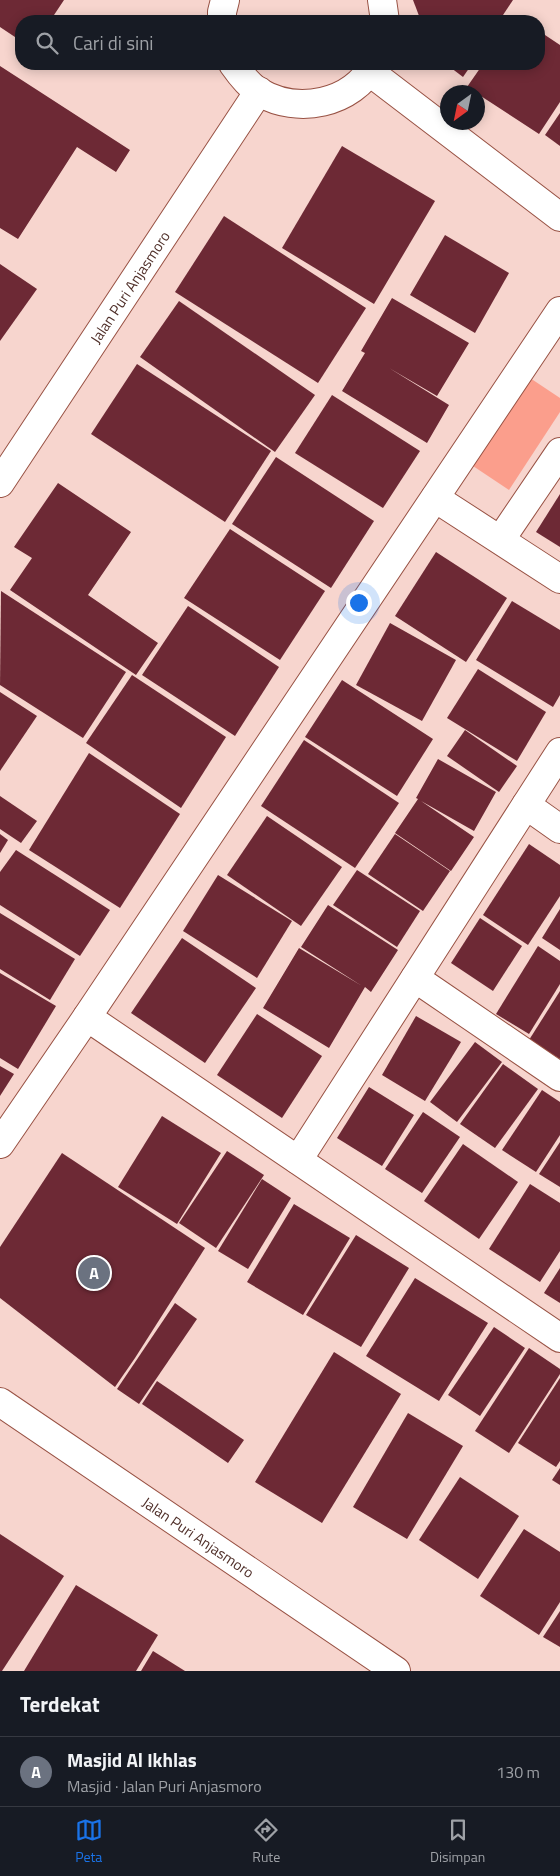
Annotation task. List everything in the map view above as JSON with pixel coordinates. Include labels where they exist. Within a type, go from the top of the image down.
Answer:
[{"type":"street","points":[[222,15],[225,0]]},
{"type":"street","points":[[382,0],[384,15]]},
{"type":"street","points":[[237,70],[259,92],[282,102],[306,105],[330,101],[353,90],[370,70]]},
{"type":"street","points":[[375,70],[560,217]]},
{"type":"street","name":"Jalan Puri Anjasmoro","points":[[0,483],[259,92]]},
{"type":"street","points":[[0,1144],[560,311]]},
{"type":"street","points":[[501,539],[560,452]]},
{"type":"street","points":[[435,498],[560,579]]},
{"type":"street","points":[[298,1160],[560,752]]},
{"type":"street","points":[[526,805],[560,829]]},
{"type":"street","points":[[415,978],[560,1077]]},
{"type":"street","points":[[87,1017],[560,1338]]},
{"type":"street","name":"Jalan Puri Anjasmoro","points":[[0,1402],[396,1671]]},
{"type":"shaded area","points":[[527,376],[560,398],[560,412],[509,490],[470,464]]},
{"type":"building","points":[[0,0],[64,0],[54,15],[15,15],[15,37],[0,27]]},
{"type":"building","points":[[413,0],[513,0],[503,15],[419,15]]},
{"type":"building","points":[[545,35],[560,45],[560,102],[539,134],[485,99],[485,85],[468,85],[479,70],[545,70]]},
{"type":"building","points":[[0,66],[130,150],[116,172],[77,147],[18,239],[0,228]]},
{"type":"building","points":[[454,70],[468,70],[463,77]]},
{"type":"building","points":[[560,113],[560,146],[545,135]]},
{"type":"building","points":[[342,146],[435,201],[374,304],[282,248]]},
{"type":"building","points":[[224,216],[366,308],[318,383],[175,292]]},
{"type":"building","points":[[445,235],[509,273],[475,333],[410,295]]},
{"type":"building","points":[[0,264],[37,289],[0,341]]},
{"type":"building","points":[[392,298],[469,343],[437,396],[389,368],[449,405],[427,443],[342,391],[365,353],[361,351]]},
{"type":"building","points":[[179,301],[315,395],[275,452],[140,357]]},
{"type":"building","points":[[137,364],[271,451],[225,522],[91,434]]},
{"type":"building","points":[[332,395],[420,451],[383,508],[295,453]]},
{"type":"building","points":[[276,457],[374,521],[331,588],[232,524]]},
{"type":"building","points":[[58,483],[131,532],[88,595],[158,643],[136,675],[10,590],[32,558],[14,547]]},
{"type":"building","points":[[560,494],[560,547],[536,532]]},
{"type":"building","points":[[230,529],[325,591],[280,660],[184,598]]},
{"type":"building","points":[[436,552],[507,598],[466,662],[395,616]]},
{"type":"building","points":[[1,591],[126,672],[83,738],[0,685]]},
{"type":"building","points":[[512,601],[560,630],[560,695],[553,707],[476,660]]},
{"type":"building","points":[[188,606],[279,667],[235,736],[142,675]]},
{"type":"building","points":[[390,623],[456,660],[422,721],[356,685]]},
{"type":"building","points":[[478,669],[546,712],[517,761],[447,718]]},
{"type":"building","points":[[132,675],[226,737],[181,808],[86,743]]},
{"type":"building","points":[[342,680],[433,739],[397,796],[305,737]]},
{"type":"building","points":[[0,692],[37,716],[0,771]]},
{"type":"building","points":[[465,730],[517,766],[499,792],[447,756]]},
{"type":"building","points":[[304,740],[399,803],[355,868],[261,806]]},
{"type":"building","points":[[89,753],[180,814],[120,908],[29,850]]},
{"type":"building","points":[[438,759],[496,792],[474,831],[421,801],[474,837],[451,871],[395,833],[418,799],[416,798]]},
{"type":"building","points":[[0,796],[37,821],[21,843],[0,829]]},
{"type":"building","points":[[267,816],[342,867],[301,926],[227,875]]},
{"type":"building","points":[[0,834],[8,840],[0,853]]},
{"type":"building","points":[[395,834],[450,871],[423,911],[368,874]]},
{"type":"building","points":[[529,844],[560,865],[560,896],[528,945],[483,915]]},
{"type":"building","points":[[16,850],[110,910],[80,956],[0,905],[0,872]]},
{"type":"building","points":[[357,870],[420,911],[397,947],[333,905]]},
{"type":"building","points":[[218,875],[292,921],[257,978],[183,931]]},
{"type":"building","points":[[328,905],[398,950],[371,992],[365,987],[329,1048],[263,1008],[299,948],[362,986],[301,947]]},
{"type":"building","points":[[560,909],[560,950],[542,938]]},
{"type":"building","points":[[0,913],[75,959],[50,1000],[0,969]]},
{"type":"building","points":[[480,918],[522,946],[493,991],[451,963]]},
{"type":"building","points":[[182,938],[256,988],[205,1063],[131,1013]]},
{"type":"building","points":[[538,946],[560,961],[560,984],[529,1034],[496,1014]]},
{"type":"building","points":[[0,973],[56,1006],[18,1069],[0,1058]]},
{"type":"building","points":[[560,991],[560,1059],[529,1040]]},
{"type":"building","points":[[257,1014],[322,1056],[282,1118],[217,1075]]},
{"type":"building","points":[[416,1016],[461,1042],[425,1101],[382,1075]]},
{"type":"building","points":[[475,1042],[502,1062],[457,1122],[430,1102]]},
{"type":"building","points":[[503,1064],[538,1089],[495,1148],[460,1124]]},
{"type":"building","points":[[0,1066],[14,1074],[0,1096]]},
{"type":"building","points":[[369,1087],[414,1115],[382,1166],[337,1138]]},
{"type":"building","points":[[542,1090],[560,1102],[560,1135],[536,1172],[502,1150]]},
{"type":"building","points":[[423,1112],[460,1137],[422,1193],[385,1169]]},
{"type":"building","points":[[162,1116],[221,1153],[177,1224],[118,1187]]},
{"type":"building","points":[[560,1142],[560,1187],[539,1174]]},
{"type":"building","points":[[463,1144],[518,1182],[479,1239],[424,1201]]},
{"type":"building","points":[[227,1151],[264,1175],[216,1248],[179,1223]]},
{"type":"building","points":[[62,1153],[205,1248],[115,1387],[0,1298],[0,1247]]},
{"type":"building","points":[[262,1179],[291,1198],[248,1269],[218,1251]]},
{"type":"building","points":[[530,1184],[560,1203],[560,1251],[540,1282],[489,1249]]},
{"type":"building","points":[[294,1204],[350,1238],[303,1315],[247,1282]]},
{"type":"building","points":[[356,1235],[409,1268],[361,1347],[306,1315]]},
{"type":"building","points":[[560,1268],[560,1303],[544,1293]]},
{"type":"building","points":[[415,1278],[488,1323],[439,1401],[366,1356]]},
{"type":"building","points":[[175,1303],[197,1319],[139,1404],[117,1389]]},
{"type":"building","points":[[494,1327],[525,1348],[480,1416],[448,1395]]},
{"type":"building","points":[[529,1348],[560,1369],[560,1374],[509,1453],[475,1431]]},
{"type":"building","points":[[334,1352],[401,1394],[322,1523],[255,1482]]},
{"type":"building","points":[[560,1378],[560,1461],[556,1467],[518,1443]]},
{"type":"building","points":[[157,1381],[244,1440],[228,1463],[142,1404]]},
{"type":"building","points":[[408,1413],[463,1446],[407,1539],[353,1507]]},
{"type":"building","points":[[560,1468],[560,1485],[552,1480]]},
{"type":"building","points":[[460,1477],[519,1516],[478,1579],[419,1540]]},
{"type":"building","points":[[524,1529],[560,1552],[560,1602],[539,1635],[480,1596]]},
{"type":"building","points":[[0,1534],[64,1576],[2,1671],[0,1671]]},
{"type":"building","points":[[76,1585],[158,1635],[136,1671],[24,1671]]},
{"type":"building","points":[[560,1611],[560,1647],[543,1637]]},
{"type":"building","points":[[153,1651],[185,1671],[141,1671]]},
{"type":"place","name":"Masjid Al Ikhlas","points":[[94,1273]]}]
